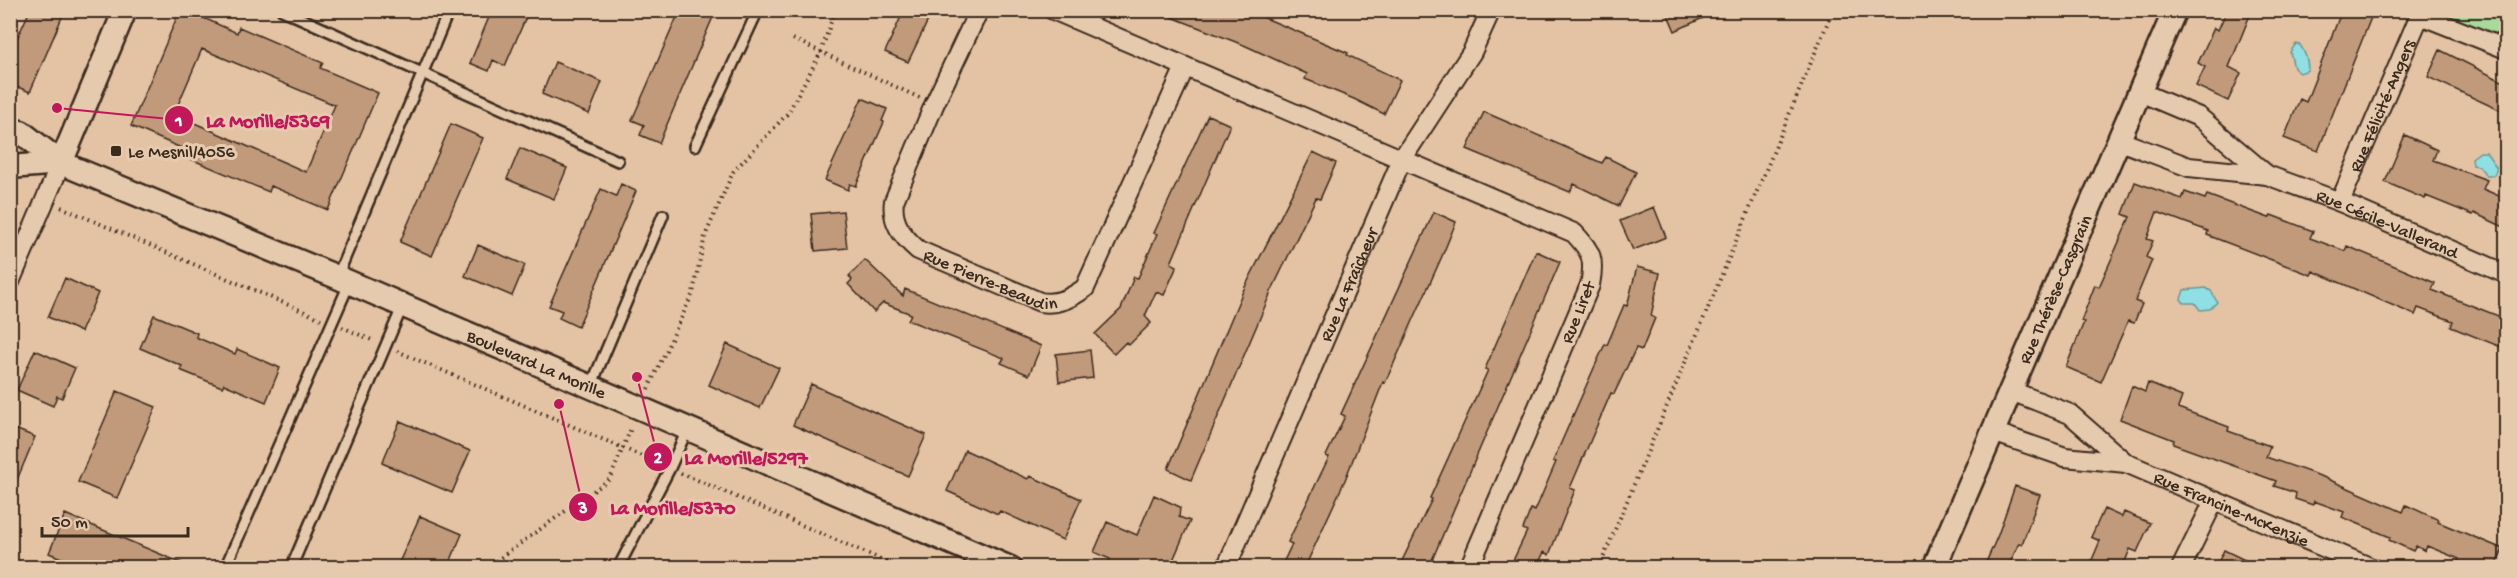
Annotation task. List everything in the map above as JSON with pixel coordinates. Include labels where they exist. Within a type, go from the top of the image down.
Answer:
[{"type":"street","points":[[10,282],[125,10]]},
{"type":"street","name":"Rue Pierre-Beaudin","points":[[980,10],[975,15],[934,105],[894,201],[893,212],[904,238],[918,250],[1040,302],[1052,304],[1071,298],[1085,288],[1185,67]]},
{"type":"street","points":[[1053,10],[1402,159]]},
{"type":"street","name":"Rue La Fraîcheur","points":[[1226,567],[1402,159],[1472,52],[1491,10]]},
{"type":"street","name":"Rue Thérèse-Casgrain","points":[[1935,567],[2009,390],[2120,141],[2175,10]]},
{"type":"street","points":[[2421,13],[2506,49]]},
{"type":"street","name":"Rue Félicité-Angers","points":[[2340,202],[2421,13]]},
{"type":"street","name":"Rue Cécile-Vallerand","points":[[2140,92],[2199,117],[2267,175]]},
{"type":"street","name":"Boulevard La Morille","points":[[10,130],[21,132],[61,163],[344,279],[1010,567]]},
{"type":"street","name":"Rue Cécile-Vallerand","points":[[2120,141],[2188,167],[2267,175],[2340,202],[2506,274]]},
{"type":"street","name":"Rue Liret","points":[[1402,159],[1574,233],[1588,248],[1594,265],[1590,285],[1469,567]]},
{"type":"street","name":"Boulevard La Morille","points":[[10,167],[61,163]]},
{"type":"street","name":"Rue Francine-McKenzie","points":[[2009,390],[2070,414],[2126,463]]},
{"type":"street","name":"Rue Francine-McKenzie","points":[[1993,432],[2065,457],[2126,463],[2372,567]]},
{"type":"street","points":[[2181,567],[2214,501]]},
{"type":"lane","points":[[282,10],[618,161]]},
{"type":"lane","points":[[225,567],[332,323],[344,279],[422,74],[449,10]]},
{"type":"lane","points":[[695,146],[758,10]]},
{"type":"lane","points":[[591,386],[663,215]]},
{"type":"lane","points":[[291,567],[403,305]]},
{"type":"lane","points":[[618,567],[670,468],[687,428]]},
{"type":"path","points":[[486,567],[610,479],[622,447],[693,293],[705,236],[733,172],[788,113],[821,52],[835,10]]},
{"type":"path","points":[[1599,567],[1833,10]]},
{"type":"path","points":[[793,39],[934,105]]},
{"type":"path","points":[[45,201],[901,567]]},
{"type":"green space","points":[[2422,11],[2506,11],[2506,49]]},
{"type":"water","points":[[2296,44],[2302,48],[2308,70],[2300,73],[2294,68],[2290,52]]},
{"type":"water","points":[[2480,152],[2486,152],[2497,168],[2494,175],[2486,175],[2479,166],[2473,165],[2472,158]]},
{"type":"water","points":[[2206,288],[2211,291],[2217,302],[2210,309],[2200,310],[2195,303],[2184,303],[2181,299],[2184,290]]},
{"type":"building","points":[[30,10],[65,10],[30,92],[10,84],[10,54]]},
{"type":"building","points":[[180,10],[186,10],[237,33],[239,27],[323,63],[320,68],[378,93],[328,210],[271,186],[269,192],[186,157],[188,151],[131,126]],"holes":[[[202,49],[335,105],[306,172],[174,114]]]},
{"type":"building","points":[[492,10],[529,10],[505,66],[493,60],[489,71],[470,63]]},
{"type":"building","points":[[680,10],[716,10],[659,143],[640,135],[644,125],[632,120]]},
{"type":"building","points":[[904,10],[933,10],[908,62],[885,52]]},
{"type":"building","points":[[1154,10],[1246,10],[1348,53],[1347,55],[1400,80],[1384,114],[1305,79],[1307,74],[1246,46]]},
{"type":"building","points":[[1666,10],[1720,10],[1675,31]]},
{"type":"building","points":[[2227,10],[2252,10],[2229,67],[2241,73],[2228,101],[2196,86],[2205,67],[2198,63],[2214,28],[2218,30]]},
{"type":"building","points":[[2342,10],[2374,10],[2318,151],[2284,138],[2300,99],[2306,102]]},
{"type":"building","points":[[2440,50],[2506,83],[2506,113],[2428,77]]},
{"type":"building","points":[[555,62],[602,82],[589,114],[542,94]]},
{"type":"building","points":[[862,98],[887,109],[882,121],[884,122],[856,186],[850,184],[848,190],[825,180]]},
{"type":"building","points":[[1484,112],[1602,163],[1606,157],[1636,172],[1619,206],[1574,184],[1570,192],[1467,149]]},
{"type":"building","points":[[1208,115],[1230,125],[1171,263],[1177,266],[1164,295],[1156,292],[1145,316],[1151,323],[1129,345],[1126,342],[1114,354],[1095,334],[1121,309],[1134,277],[1138,278],[1157,234],[1154,233]]},
{"type":"building","points":[[451,124],[483,138],[432,256],[400,242]]},
{"type":"building","points":[[2405,135],[2437,150],[2433,160],[2487,180],[2483,189],[2506,199],[2506,228],[2474,213],[2473,215],[2426,196],[2425,199],[2385,182]]},
{"type":"building","points":[[520,148],[567,168],[554,199],[507,179]]},
{"type":"building","points":[[1313,152],[1336,163],[1320,199],[1316,198],[1271,292],[1191,480],[1168,469],[1243,291]]},
{"type":"building","points":[[2135,182],[2182,199],[2185,192],[2205,199],[2207,195],[2269,218],[2271,215],[2313,231],[2310,238],[2345,251],[2347,246],[2435,283],[2432,290],[2506,319],[2506,349],[2451,327],[2453,321],[2418,308],[2415,315],[2313,271],[2311,275],[2207,235],[2208,231],[2157,212],[2147,239],[2153,241],[2146,257],[2152,260],[2135,301],[2142,304],[2134,323],[2128,321],[2101,382],[2066,367],[2084,322],[2081,321],[2095,285],[2099,287],[2130,217],[2123,214]]},
{"type":"building","points":[[621,184],[636,191],[578,327],[559,318],[562,311],[549,306],[601,189],[616,196]]},
{"type":"building","points":[[1654,207],[1666,237],[1633,250],[1620,221]]},
{"type":"building","points":[[843,211],[847,248],[815,251],[811,214]]},
{"type":"building","points":[[1434,212],[1456,222],[1443,254],[1385,383],[1383,382],[1345,480],[1305,567],[1281,567],[1292,544],[1288,542],[1329,457],[1326,456],[1345,416],[1341,414]]},
{"type":"building","points":[[478,245],[525,265],[512,296],[465,276]]},
{"type":"building","points":[[1536,251],[1560,262],[1429,567],[1399,567],[1432,499],[1430,498],[1488,370],[1485,369]]},
{"type":"building","points":[[865,260],[903,296],[905,289],[1041,346],[1029,375],[1001,363],[1004,358],[908,320],[911,314],[883,303],[874,312],[848,284],[852,280],[849,276]]},
{"type":"building","points":[[1637,267],[1660,273],[1651,316],[1655,318],[1642,350],[1636,348],[1614,394],[1611,393],[1570,488],[1575,490],[1549,555],[1544,552],[1537,567],[1510,567],[1527,531],[1523,529],[1531,509],[1535,511],[1556,462],[1553,461],[1594,368],[1605,344],[1607,345],[1624,305],[1627,306]]},
{"type":"building","points":[[65,278],[98,293],[81,332],[48,317]]},
{"type":"building","points":[[154,315],[197,333],[196,337],[235,354],[237,349],[280,368],[266,402],[224,384],[222,387],[180,370],[182,366],[140,348]]},
{"type":"building","points":[[727,344],[779,368],[760,408],[709,385]]},
{"type":"building","points":[[35,350],[75,368],[62,398],[57,396],[53,406],[17,390]]},
{"type":"building","points":[[1090,350],[1093,378],[1059,382],[1056,354]]},
{"type":"building","points":[[2148,383],[2182,397],[2178,408],[2229,427],[2228,431],[2270,446],[2266,457],[2323,477],[2403,512],[2406,505],[2439,520],[2438,522],[2503,549],[2495,567],[2456,567],[2459,559],[2427,546],[2425,551],[2416,546],[2413,551],[2389,540],[2390,537],[2342,517],[2344,512],[2314,501],[2313,505],[2295,499],[2296,493],[2274,486],[2276,481],[2173,444],[2174,440],[2120,419],[2132,386],[2145,392]]},
{"type":"building","points":[[811,384],[926,435],[908,476],[793,425]]},
{"type":"building","points":[[117,391],[156,407],[117,498],[78,482]]},
{"type":"building","points":[[400,421],[470,451],[452,493],[382,463]]},
{"type":"building","points":[[10,427],[35,437],[11,494],[10,494]]},
{"type":"building","points":[[965,450],[1028,479],[1030,476],[1081,499],[1063,540],[1000,511],[998,514],[947,491]]},
{"type":"building","points":[[2015,486],[2040,495],[2022,544],[2019,543],[2008,567],[1984,567],[1998,535]]},
{"type":"building","points":[[1154,495],[1180,507],[1179,517],[1190,521],[1170,567],[1106,567],[1110,559],[1094,552],[1107,522],[1137,535]]},
{"type":"building","points":[[2104,509],[2122,517],[2124,512],[2150,523],[2137,552],[2130,549],[2123,567],[2089,567],[2100,541],[2091,537]]},
{"type":"building","points":[[65,514],[191,567],[83,567],[49,553]]},
{"type":"building","points":[[420,516],[462,534],[448,567],[397,567]]},
{"type":"building","points":[[2224,550],[2259,567],[2216,567]]},
{"type":"place","name":"La Morille/5369","points":[[57,108]]},
{"type":"place","name":"Le Mesnil/4056","points":[[116,151]]},
{"type":"place","name":"La Morille/5297","points":[[637,377]]},
{"type":"place","name":"La Morille/5370","points":[[559,404]]}]
